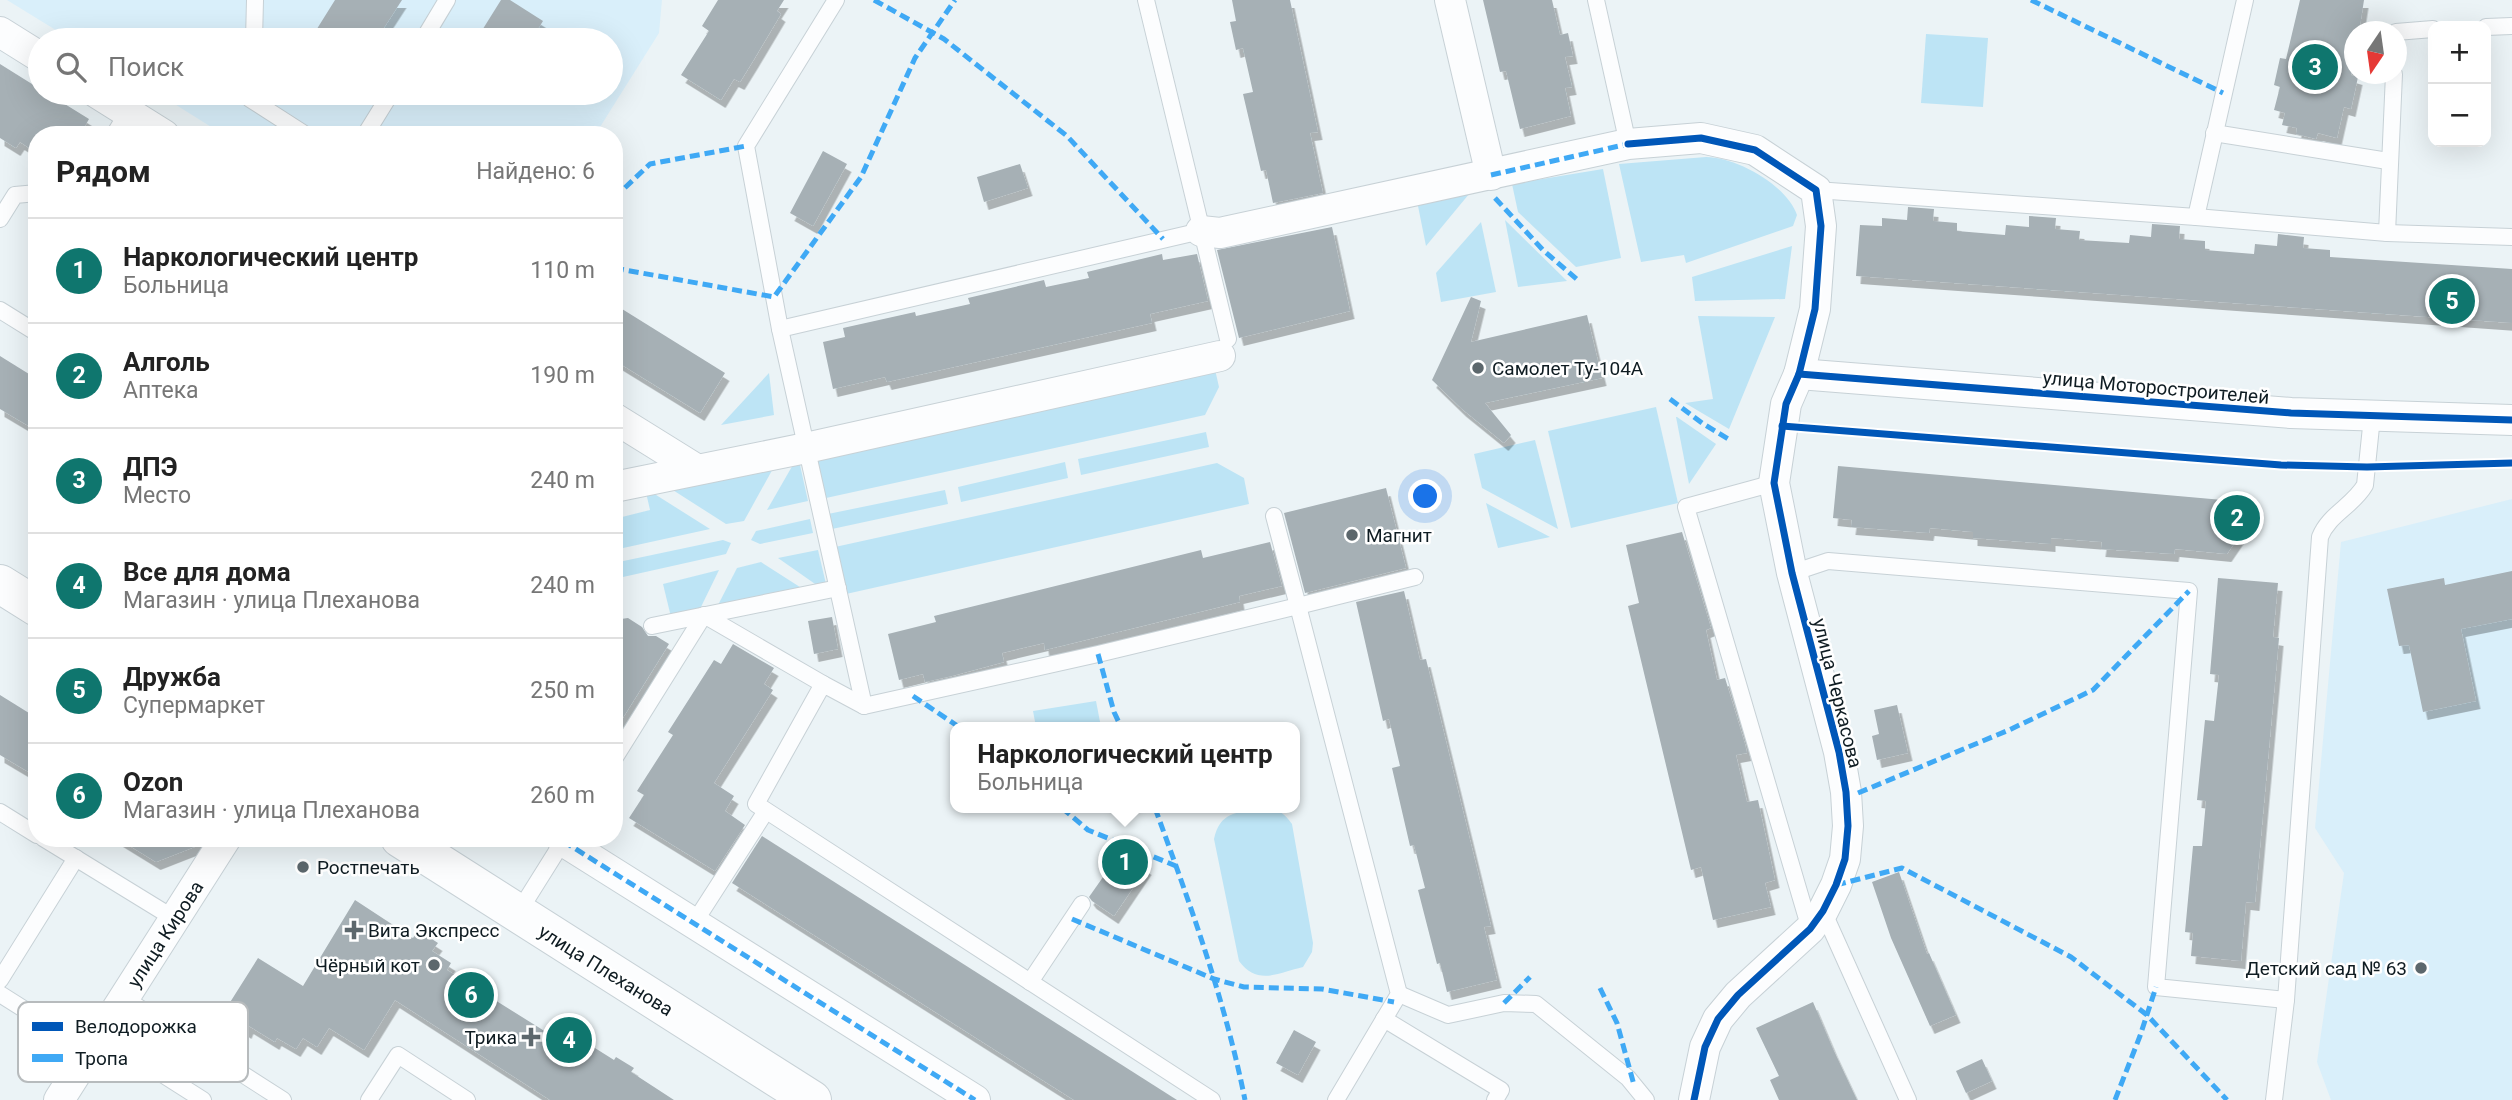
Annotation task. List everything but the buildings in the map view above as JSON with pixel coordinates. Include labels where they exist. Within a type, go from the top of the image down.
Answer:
[{"type":"main road","points":[[0,584],[28,601]]},
{"type":"main road","name":"улица Плеханова","points":[[414,847],[812,1100]]},
{"type":"street","points":[[1450,0],[1491,175]]},
{"type":"street","points":[[0,32],[28,50]]},
{"type":"street","points":[[107,105],[121,123]]},
{"type":"street","points":[[1201,230],[1220,233],[1628,144],[1701,138],[1755,150],[1816,190]]},
{"type":"street","name":"улица Черкасова","points":[[1694,1100],[1705,1047],[1718,1018],[1738,995],[1816,920],[1836,885],[1845,859],[1848,826],[1846,792],[1839,752],[1793,573],[1774,483],[1787,404],[1799,374],[1815,309],[1821,226],[1816,190]]},
{"type":"street","points":[[623,485],[806,448],[1224,348]]},
{"type":"street","name":"улица Моторостроителей","points":[[1799,374],[2291,413],[2512,420]]},
{"type":"street","points":[[623,424],[696,470]]},
{"type":"street","name":"улица Кирова","points":[[121,1002],[220,847]]},
{"type":"street","points":[[575,847],[975,1100]]},
{"type":"street","name":"улица Кирова","points":[[59,1100],[70,1082]]},
{"type":"lane","points":[[254,28],[255,0]]},
{"type":"lane","points":[[430,28],[447,0]]},
{"type":"lane","points":[[836,0],[746,146],[780,329],[864,706]]},
{"type":"lane","points":[[1146,0],[1201,230],[1224,348]]},
{"type":"lane","points":[[1597,0],[1628,144]]},
{"type":"lane","points":[[2196,217],[2245,0]]},
{"type":"lane","points":[[2491,27],[2512,26]]},
{"type":"lane","points":[[2407,31],[2428,29]]},
{"type":"lane","points":[[2387,233],[2392,84]]},
{"type":"lane","points":[[259,105],[292,126]]},
{"type":"lane","points":[[371,126],[384,105]]},
{"type":"lane","points":[[2214,133],[2388,161]]},
{"type":"lane","points":[[1816,190],[2387,233],[2512,237]]},
{"type":"lane","points":[[0,219],[15,195],[28,193]]},
{"type":"lane","points":[[780,329],[1201,230]]},
{"type":"lane","points":[[0,310],[28,327]]},
{"type":"lane","points":[[2274,1100],[2286,1000],[2319,537],[2325,524],[2360,493],[2365,485],[2372,417]]},
{"type":"lane","points":[[1774,483],[1686,507],[1816,920],[1908,1100]]},
{"type":"lane","points":[[1274,516],[1399,994],[1336,1100]]},
{"type":"lane","points":[[1793,573],[1828,561],[2189,591],[2156,987],[2286,1000]]},
{"type":"lane","points":[[704,615],[864,706],[1098,654],[1415,577]]},
{"type":"lane","points":[[652,626],[838,588]]},
{"type":"lane","points":[[623,745],[704,615]]},
{"type":"lane","points":[[823,684],[756,804],[1212,1100]]},
{"type":"lane","points":[[694,923],[766,811]]},
{"type":"lane","points":[[0,812],[28,829]]},
{"type":"lane","points":[[57,847],[175,919]]},
{"type":"lane","points":[[518,914],[558,847]]},
{"type":"lane","points":[[0,981],[76,859]]},
{"type":"lane","points":[[1030,982],[1082,904]]},
{"type":"lane","points":[[0,994],[18,1005]]},
{"type":"lane","points":[[1399,994],[1448,1015],[1504,1003],[1536,1004],[1628,1078],[1646,1100]]},
{"type":"lane","points":[[124,998],[130,1002]]},
{"type":"lane","points":[[1384,1019],[1501,1090],[1495,1100]]},
{"type":"lane","points":[[369,1100],[398,1055],[467,1100]]},
{"type":"lane","points":[[248,1078],[283,1100]]},
{"type":"lane","points":[[175,1082],[203,1100]]},
{"type":"shaded area","points":[[7,0],[662,0],[659,33],[623,90],[623,28],[52,28]]},
{"type":"shaded area","points":[[1926,34],[1988,38],[1983,107],[1921,103]]},
{"type":"shaded area","points":[[176,105],[614,105],[601,126],[210,126]]},
{"type":"shaded area","points":[[1706,157],[1745,167],[1772,183],[1783,193],[1797,215],[1793,226],[1686,263],[1684,255],[1641,262],[1619,164]]},
{"type":"shaded area","points":[[1603,169],[1621,258],[1576,267],[1518,212],[1512,184]]},
{"type":"shaded area","points":[[1474,188],[1426,246],[1418,206]]},
{"type":"shaded area","points":[[1505,220],[1567,281],[1518,287]]},
{"type":"shaded area","points":[[1481,222],[1496,292],[1441,302],[1436,273]]},
{"type":"shaded area","points":[[1792,246],[1785,299],[1695,301],[1692,277]]},
{"type":"shaded area","points":[[1698,316],[1775,317],[1729,429],[1685,403],[1713,399]]},
{"type":"shaded area","points":[[1214,365],[1219,387],[1205,415],[826,498],[816,452]]},
{"type":"shaded area","points":[[769,373],[774,415],[721,425]]},
{"type":"shaded area","points":[[1656,407],[1678,503],[1571,528],[1548,431]]},
{"type":"shaded area","points":[[1676,417],[1716,444],[1689,484]]},
{"type":"shaded area","points":[[1206,432],[1209,447],[1081,475],[1078,459]]},
{"type":"shaded area","points":[[1535,440],[1558,529],[1482,488],[1474,454]]},
{"type":"shaded area","points":[[798,456],[808,501],[767,510]]},
{"type":"shaded area","points":[[1065,462],[1068,478],[961,502],[958,487]]},
{"type":"shaded area","points":[[1217,463],[1244,478],[1249,504],[846,594],[835,547]]},
{"type":"shaded area","points":[[775,465],[744,521],[726,524],[665,485]]},
{"type":"shaded area","points":[[645,488],[710,529],[623,548],[623,517],[650,510]]},
{"type":"shaded area","points":[[945,490],[948,504],[832,529],[828,514]]},
{"type":"shaded area","points":[[2512,499],[2512,1100],[2331,1100],[2317,1062],[2344,873],[2315,828],[2341,542]]},
{"type":"shaded area","points":[[1486,503],[1550,537],[1498,548]]},
{"type":"shaded area","points":[[810,519],[813,533],[760,544],[751,540],[756,531]]},
{"type":"shaded area","points":[[723,540],[731,543],[726,554],[623,577],[623,561]]},
{"type":"shaded area","points":[[818,550],[826,584],[818,586],[778,558]]},
{"type":"shaded area","points":[[761,562],[803,589],[717,607],[737,568]]},
{"type":"shaded area","points":[[719,570],[699,611],[671,617],[663,584]]},
{"type":"shaded area","points":[[1096,701],[1100,722],[1035,722],[1033,711]]},
{"type":"shaded area","points":[[1281,813],[1292,824],[1313,943],[1312,952],[1303,967],[1268,976],[1253,973],[1239,961],[1214,839],[1220,823],[1230,815]]},
{"type":"marked path","points":[[874,0],[944,39],[1067,136],[1163,239]]},
{"type":"marked path","points":[[623,270],[774,297],[861,177],[915,58],[955,0]]},
{"type":"marked path","points":[[2031,0],[2223,93]]},
{"type":"marked path","points":[[1491,175],[1628,144]]},
{"type":"marked path","points":[[623,190],[650,164],[746,146]]},
{"type":"marked path","points":[[1495,198],[1543,250],[1580,282]]},
{"type":"marked path","points":[[1670,399],[1730,440]]},
{"type":"marked path","points":[[1858,793],[2009,730],[2093,690],[2189,591]]},
{"type":"marked path","points":[[1098,654],[1119,722]]},
{"type":"marked path","points":[[913,696],[952,722]]},
{"type":"marked path","points":[[1068,813],[1088,830],[1176,866]]},
{"type":"marked path","points":[[1157,813],[1217,989],[1245,1100]]},
{"type":"marked path","points":[[573,847],[975,1100]]},
{"type":"marked path","points":[[1836,885],[1902,868],[2071,957],[2147,1015],[2227,1100]]},
{"type":"marked path","points":[[1072,919],[1214,979],[1244,987],[1322,989],[1394,1002]]},
{"type":"marked path","points":[[1504,1003],[1530,977]]},
{"type":"marked path","points":[[2115,1100],[2156,987]]},
{"type":"marked path","points":[[1600,988],[1617,1023],[1634,1085]]},
{"type":"cycle path","points":[[1628,144],[1701,138],[1755,150],[1816,190],[1821,226],[1815,309],[1799,374],[1786,404],[1774,483],[1792,573],[1839,752],[1846,792],[1848,826],[1845,859],[1836,885],[1810,929],[1738,995],[1718,1019],[1705,1047],[1694,1100]]},
{"type":"cycle path","points":[[1799,374],[2291,413],[2512,420]]},
{"type":"cycle path","points":[[1782,426],[2281,465],[2367,467],[2512,463]]},
{"type":"place","name":"ДПЭ","points":[[2315,67]]},
{"type":"place","name":"Дружба","points":[[2452,301]]},
{"type":"place","name":"Самолет Ту-104А","points":[[1478,368]]},
{"type":"place","name":"Алголь","points":[[2237,518]]},
{"type":"place","name":"Магнит","points":[[1352,535]]},
{"type":"place","name":"Наркологический центр","points":[[1125,862]]},
{"type":"place","name":"Ростпечать","points":[[303,867]]},
{"type":"place","name":"Вита Экспресс","points":[[354,930]]},
{"type":"place","name":"Чёрный кот","points":[[434,965]]},
{"type":"place","name":"Детский сад № 63","points":[[2421,968]]},
{"type":"place","name":"Ozon","points":[[471,995]]},
{"type":"place","name":"Трика","points":[[531,1037]]},
{"type":"place","name":"Все для дома","points":[[569,1040]]}]
